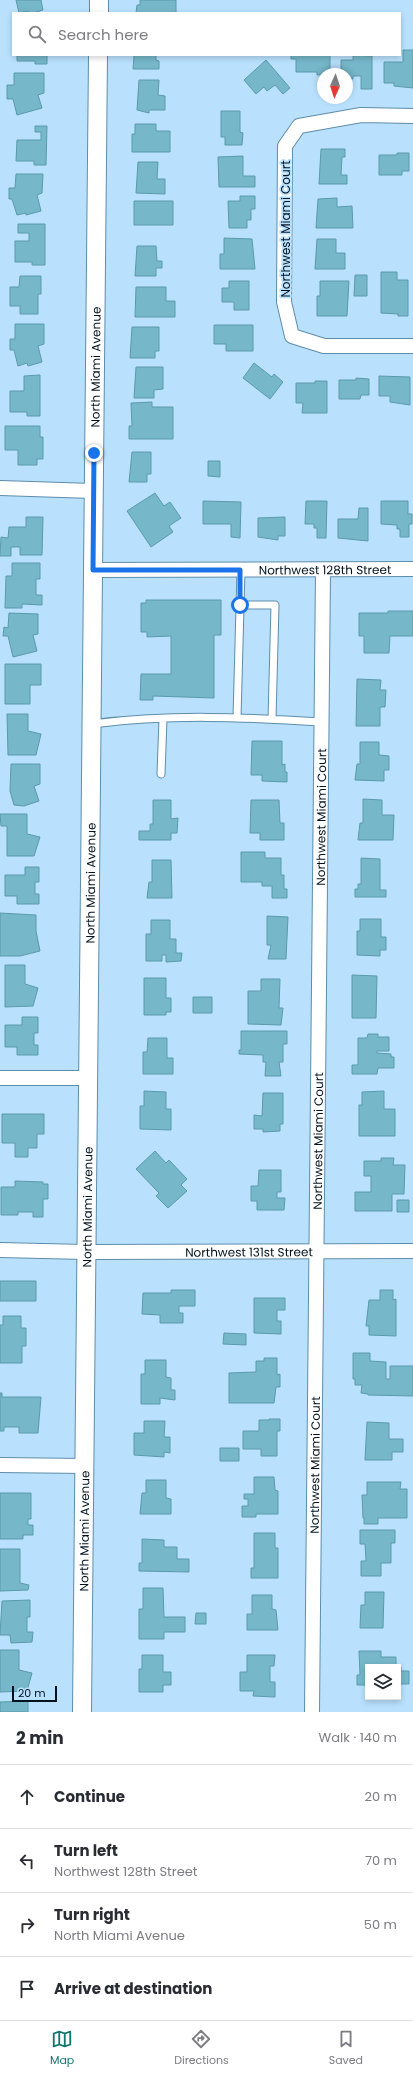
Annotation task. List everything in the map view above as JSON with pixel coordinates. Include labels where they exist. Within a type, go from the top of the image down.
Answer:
[{"type":"street","points":[[98,12],[99,0]]},
{"type":"street","name":"North Miami Avenue","points":[[82,1712],[85,1466],[85,1252],[98,56]]},
{"type":"street","name":"Northwest Miami Court","points":[[413,116],[361,114],[299,126],[285,146],[284,302],[292,336],[324,346],[413,346]]},
{"type":"street","points":[[0,488],[93,491]]},
{"type":"street","name":"Northwest 128th Street","points":[[93,570],[413,569]]},
{"type":"street","name":"Northwest Miami Court","points":[[312,1712],[315,1251],[323,570]]},
{"type":"street","points":[[0,1078],[87,1078]]},
{"type":"street","name":"Northwest 131st Street","points":[[0,1250],[85,1252],[413,1251]]},
{"type":"street","points":[[0,1465],[85,1466]]},
{"type":"lane","points":[[237,718],[240,570]]},
{"type":"lane","points":[[240,605],[275,605],[272,719]]},
{"type":"lane","points":[[91,724],[162,719],[237,718],[321,722]]},
{"type":"lane","points":[[161,774],[162,719]]},
{"type":"building","points":[[16,0],[41,0],[43,10],[36,12],[19,12]]},
{"type":"building","points":[[140,0],[176,0],[176,12],[136,12],[137,5],[140,5]]},
{"type":"building","points":[[403,50],[413,50],[413,88],[394,86],[394,83],[384,83],[384,62],[403,62]]},
{"type":"building","points":[[17,56],[47,56],[47,64],[35,64],[35,61],[17,61]]},
{"type":"building","points":[[134,56],[156,56],[156,60],[159,61],[159,69],[133,69]]},
{"type":"building","points":[[291,56],[330,56],[330,68],[317,68],[317,72],[296,72],[296,59],[291,59]]},
{"type":"building","points":[[353,56],[372,56],[372,89],[361,89],[361,76],[353,76],[353,68],[341,68],[341,60],[353,60]]},
{"type":"building","points":[[266,60],[290,88],[283,94],[275,85],[267,91],[264,87],[256,94],[244,80]]},
{"type":"building","points":[[14,73],[44,73],[44,93],[38,95],[42,108],[17,115],[13,99],[7,99],[7,85],[14,85]]},
{"type":"building","points":[[139,80],[159,80],[158,95],[165,96],[165,110],[149,110],[149,113],[137,110]]},
{"type":"building","points":[[221,111],[240,111],[240,132],[243,133],[242,145],[225,145],[225,137],[221,137]]},
{"type":"building","points":[[135,124],[156,124],[156,131],[170,131],[170,152],[132,152],[132,134],[135,134]]},
{"type":"building","points":[[35,126],[47,126],[46,165],[34,165],[34,161],[16,161],[17,140],[41,140],[41,132],[35,132]]},
{"type":"building","points":[[321,149],[345,149],[345,157],[342,157],[341,175],[347,175],[347,184],[319,184]]},
{"type":"building","points":[[397,153],[409,153],[409,171],[402,171],[402,175],[379,175],[379,155],[397,155]]},
{"type":"building","points":[[243,156],[243,176],[255,176],[255,187],[219,187],[218,157]]},
{"type":"building","points":[[138,162],[158,162],[157,179],[165,179],[165,194],[136,193]]},
{"type":"building","points":[[16,174],[43,174],[42,193],[37,195],[41,211],[26,215],[26,213],[17,215],[12,199],[9,199],[9,188],[15,188]]},
{"type":"building","points":[[240,196],[255,196],[255,209],[251,209],[251,220],[247,220],[247,228],[229,228],[228,201],[240,201]]},
{"type":"building","points":[[337,198],[337,207],[352,206],[353,228],[316,228],[318,199]]},
{"type":"building","points":[[134,201],[173,201],[173,225],[134,225]]},
{"type":"building","points":[[18,224],[45,224],[45,265],[32,265],[32,262],[15,262],[15,241],[29,241],[29,233],[18,233]]},
{"type":"building","points":[[224,238],[252,239],[255,269],[220,269],[220,254],[224,254]]},
{"type":"building","points":[[317,239],[336,239],[336,253],[345,253],[345,269],[315,269]]},
{"type":"building","points":[[137,246],[156,246],[157,261],[162,261],[162,268],[156,268],[156,276],[135,276]]},
{"type":"building","points":[[381,272],[397,272],[397,280],[408,280],[408,316],[381,313]]},
{"type":"building","points":[[355,275],[367,275],[367,296],[354,296]]},
{"type":"building","points":[[20,276],[41,276],[41,294],[38,294],[38,314],[20,314],[20,306],[10,306],[10,287],[19,287]]},
{"type":"building","points":[[229,281],[249,281],[249,310],[234,310],[234,302],[222,302],[222,288],[229,288]]},
{"type":"building","points":[[320,281],[349,281],[347,316],[317,316],[317,296],[320,296]]},
{"type":"building","points":[[136,287],[166,287],[166,301],[175,301],[175,317],[135,317]]},
{"type":"building","points":[[15,324],[44,324],[44,344],[38,346],[42,362],[28,366],[27,363],[18,366],[14,350],[10,350],[10,339],[15,339]]},
{"type":"building","points":[[214,325],[253,325],[253,351],[226,351],[226,344],[214,344]]},
{"type":"building","points":[[132,327],[159,327],[159,351],[155,351],[155,358],[130,358]]},
{"type":"building","points":[[254,363],[272,377],[274,374],[283,382],[270,399],[243,378]]},
{"type":"building","points":[[136,367],[163,367],[163,389],[154,390],[154,398],[134,398]]},
{"type":"building","points":[[40,375],[40,416],[27,416],[27,412],[10,412],[10,391],[24,391],[24,376]]},
{"type":"building","points":[[379,376],[410,377],[410,405],[390,402],[390,396],[379,396]]},
{"type":"building","points":[[356,378],[369,379],[369,395],[361,395],[360,399],[339,399],[339,380],[356,380]]},
{"type":"building","points":[[315,381],[327,381],[327,413],[302,413],[303,403],[296,403],[296,383],[315,383]]},
{"type":"building","points":[[152,402],[152,407],[173,407],[173,439],[129,439],[129,426],[132,426],[131,403]]},
{"type":"building","points":[[5,426],[40,426],[40,437],[43,437],[43,459],[37,459],[37,465],[18,465],[18,450],[5,450]]},
{"type":"building","points":[[132,452],[151,452],[151,474],[147,474],[147,482],[129,482]]},
{"type":"building","points":[[208,461],[220,461],[220,477],[208,476]]},
{"type":"building","points":[[155,493],[164,506],[170,502],[181,518],[169,526],[173,532],[151,547],[127,511]]},
{"type":"building","points":[[203,501],[241,502],[240,538],[231,537],[231,524],[203,524]]},
{"type":"building","points":[[306,501],[327,501],[326,538],[317,538],[317,528],[314,528],[314,524],[305,524]]},
{"type":"building","points":[[381,501],[408,501],[408,514],[412,514],[412,524],[409,524],[409,537],[400,537],[400,529],[397,529],[397,525],[381,524]]},
{"type":"building","points":[[359,508],[368,508],[368,541],[338,538],[338,519],[358,519]]},
{"type":"building","points":[[26,517],[43,517],[42,555],[20,555],[20,547],[11,547],[11,556],[0,556],[1,537],[8,538],[9,527],[26,527]]},
{"type":"building","points":[[285,517],[285,536],[278,536],[278,540],[258,537],[258,518]]},
{"type":"building","points":[[12,563],[40,563],[40,579],[36,579],[36,595],[42,595],[42,605],[22,604],[22,608],[5,608],[6,576],[12,576]]},
{"type":"building","points":[[146,600],[221,600],[221,635],[214,635],[214,698],[153,696],[153,700],[140,700],[141,674],[171,674],[171,636],[147,637],[147,632],[141,632],[141,603],[146,603]]},
{"type":"building","points":[[388,611],[413,611],[413,636],[390,636],[389,653],[364,653],[364,636],[359,636],[359,613],[388,613]]},
{"type":"building","points":[[9,613],[38,614],[38,634],[33,635],[37,651],[13,657],[8,636],[3,636],[4,627],[8,628]]},
{"type":"building","points":[[5,664],[41,664],[41,685],[30,685],[30,704],[5,704]]},
{"type":"building","points":[[357,679],[381,680],[380,690],[386,690],[385,707],[380,707],[380,726],[356,726]]},
{"type":"building","points":[[7,714],[28,714],[28,731],[41,734],[36,755],[8,755]]},
{"type":"building","points":[[252,741],[282,741],[282,765],[285,764],[287,782],[262,781],[262,775],[251,775]]},
{"type":"building","points":[[360,742],[379,742],[379,755],[389,756],[389,770],[384,770],[384,781],[355,780],[357,764],[360,764]]},
{"type":"building","points":[[11,764],[40,764],[40,784],[34,786],[39,801],[24,806],[14,805],[10,791]]},
{"type":"building","points":[[363,799],[382,800],[382,815],[394,815],[393,840],[358,840],[360,823],[363,823]]},
{"type":"building","points":[[153,800],[171,800],[171,819],[178,818],[177,833],[171,833],[171,840],[139,840],[139,831],[150,831],[150,824],[153,824]]},
{"type":"building","points":[[251,800],[279,800],[280,823],[284,823],[284,840],[260,840],[260,833],[250,833]]},
{"type":"building","points":[[0,814],[27,814],[27,834],[40,837],[34,856],[7,856],[7,826],[1,826]]},
{"type":"building","points":[[241,852],[265,852],[265,858],[281,858],[281,875],[284,875],[284,889],[287,889],[287,898],[272,898],[272,886],[262,886],[262,882],[241,882]]},
{"type":"building","points":[[361,858],[380,859],[380,890],[386,890],[386,897],[355,897],[355,889],[358,889],[358,884],[361,884]]},
{"type":"building","points":[[152,860],[171,860],[172,898],[147,898],[149,882],[152,882]]},
{"type":"building","points":[[25,867],[39,867],[39,882],[35,882],[35,894],[39,894],[39,904],[17,904],[17,896],[5,896],[5,875],[25,875]]},
{"type":"building","points":[[0,913],[36,915],[36,931],[40,951],[20,956],[0,956]]},
{"type":"building","points":[[267,916],[288,917],[286,959],[268,959],[271,945],[267,945]]},
{"type":"building","points":[[360,919],[381,919],[381,937],[386,937],[386,950],[380,950],[380,956],[357,955],[357,931],[360,931]]},
{"type":"building","points":[[151,920],[170,920],[170,939],[176,939],[176,953],[182,953],[181,961],[166,962],[166,955],[162,955],[162,961],[146,961],[146,934],[151,934]]},
{"type":"building","points":[[5,965],[25,965],[25,984],[38,988],[33,1006],[5,1007]]},
{"type":"building","points":[[352,975],[377,976],[376,1018],[352,1018]]},
{"type":"building","points":[[144,978],[166,978],[166,998],[171,998],[171,1012],[166,1012],[166,1015],[144,1015]]},
{"type":"building","points":[[261,979],[280,979],[279,1008],[283,1008],[281,1025],[248,1024],[248,991],[261,991]]},
{"type":"building","points":[[193,997],[212,997],[212,1013],[193,1013]]},
{"type":"building","points":[[22,1017],[38,1017],[38,1033],[34,1033],[34,1045],[38,1045],[38,1055],[17,1055],[17,1047],[5,1047],[5,1025],[22,1025]]},
{"type":"building","points":[[241,1031],[287,1031],[287,1044],[283,1044],[283,1062],[279,1062],[281,1076],[265,1076],[266,1062],[263,1062],[263,1055],[239,1054],[239,1050],[241,1050]]},
{"type":"building","points":[[368,1034],[378,1034],[378,1037],[389,1037],[389,1051],[377,1051],[377,1053],[391,1054],[391,1057],[394,1057],[394,1068],[378,1068],[377,1074],[352,1074],[352,1065],[358,1065],[358,1038],[367,1038]]},
{"type":"building","points":[[148,1038],[167,1038],[167,1058],[173,1058],[173,1074],[143,1074],[143,1052],[147,1052]]},
{"type":"building","points":[[144,1091],[166,1092],[166,1109],[171,1109],[171,1130],[140,1129],[140,1106],[144,1106]]},
{"type":"building","points":[[384,1091],[384,1109],[395,1109],[395,1136],[359,1136],[359,1105],[362,1105],[362,1092]]},
{"type":"building","points":[[263,1093],[283,1093],[283,1124],[280,1124],[280,1131],[263,1132],[263,1129],[254,1129],[254,1115],[262,1116]]},
{"type":"building","points":[[2,1114],[44,1114],[44,1134],[37,1134],[37,1148],[28,1148],[28,1157],[15,1157],[15,1143],[2,1143]]},
{"type":"building","points":[[155,1151],[166,1163],[169,1160],[187,1179],[181,1185],[187,1191],[168,1208],[156,1196],[159,1193],[136,1169]]},
{"type":"building","points":[[381,1158],[394,1158],[393,1165],[405,1165],[404,1194],[392,1194],[392,1211],[355,1211],[355,1192],[371,1192],[371,1176],[364,1176],[364,1161],[381,1161]]},
{"type":"building","points":[[259,1170],[281,1170],[281,1192],[277,1192],[277,1198],[285,1198],[284,1210],[257,1210],[257,1201],[251,1201],[251,1186],[258,1186]]},
{"type":"building","points":[[15,1181],[43,1182],[43,1184],[48,1184],[48,1199],[43,1199],[43,1217],[33,1217],[33,1212],[18,1212],[18,1215],[1,1215],[1,1187],[15,1187]]},
{"type":"building","points":[[397,1200],[409,1200],[409,1212],[397,1212]]},
{"type":"building","points":[[0,1281],[36,1281],[36,1301],[0,1301]]},
{"type":"building","points":[[171,1290],[195,1290],[195,1306],[179,1306],[179,1313],[183,1313],[183,1323],[160,1323],[160,1315],[142,1314],[143,1293],[171,1293]]},
{"type":"building","points":[[380,1290],[393,1290],[393,1300],[396,1299],[396,1336],[369,1335],[369,1326],[366,1326],[369,1300],[380,1300]]},
{"type":"building","points":[[254,1298],[285,1298],[285,1310],[277,1310],[277,1321],[281,1321],[281,1334],[254,1333]]},
{"type":"building","points":[[3,1316],[21,1316],[21,1328],[26,1328],[26,1346],[22,1346],[22,1363],[0,1363],[0,1325],[3,1325]]},
{"type":"building","points":[[224,1333],[246,1334],[246,1345],[223,1344]]},
{"type":"building","points":[[353,1353],[370,1353],[370,1361],[386,1362],[386,1379],[390,1379],[390,1366],[413,1366],[413,1396],[368,1395],[361,1393],[362,1385],[355,1385],[355,1379],[353,1379]]},
{"type":"building","points":[[264,1358],[277,1358],[277,1375],[280,1374],[280,1387],[276,1387],[274,1403],[229,1403],[229,1373],[256,1372],[256,1361],[264,1361]]},
{"type":"building","points":[[145,1360],[166,1360],[166,1377],[171,1378],[171,1390],[175,1390],[175,1400],[160,1398],[160,1404],[141,1404],[141,1374],[145,1374]]},
{"type":"building","points":[[0,1393],[2,1393],[2,1397],[41,1397],[38,1433],[19,1433],[19,1427],[4,1427],[4,1431],[0,1431]]},
{"type":"building","points":[[280,1419],[280,1431],[277,1431],[277,1456],[261,1456],[261,1449],[243,1449],[243,1431],[259,1431],[259,1420]]},
{"type":"building","points":[[144,1421],[165,1421],[164,1437],[170,1437],[170,1453],[164,1452],[164,1457],[134,1455],[134,1433],[144,1433]]},
{"type":"building","points":[[367,1422],[389,1423],[389,1439],[403,1439],[403,1452],[392,1452],[392,1460],[365,1460]]},
{"type":"building","points":[[220,1448],[239,1448],[239,1461],[220,1461]]},
{"type":"building","points":[[254,1477],[274,1477],[275,1490],[278,1491],[278,1514],[256,1514],[256,1517],[242,1517],[242,1506],[248,1506],[248,1499],[244,1499],[244,1494],[254,1494]]},
{"type":"building","points":[[146,1480],[166,1480],[166,1498],[171,1499],[171,1514],[140,1514],[142,1493],[146,1493]]},
{"type":"building","points":[[367,1482],[401,1482],[400,1489],[407,1489],[407,1518],[378,1518],[378,1524],[364,1524],[362,1495],[367,1495]]},
{"type":"building","points":[[0,1493],[31,1493],[31,1519],[28,1519],[28,1525],[33,1525],[33,1535],[23,1535],[23,1539],[0,1539]]},
{"type":"building","points":[[360,1530],[395,1530],[395,1543],[391,1543],[391,1563],[381,1563],[381,1576],[361,1576],[361,1561],[366,1561],[365,1544],[360,1544]]},
{"type":"building","points":[[254,1533],[275,1533],[275,1548],[278,1548],[278,1578],[251,1578],[251,1568],[254,1568]]},
{"type":"building","points":[[142,1539],[164,1540],[164,1547],[177,1547],[177,1559],[189,1559],[189,1572],[139,1571],[139,1563],[142,1563]]},
{"type":"building","points":[[0,1549],[20,1549],[20,1583],[29,1585],[28,1590],[0,1591]]},
{"type":"building","points":[[143,1588],[163,1588],[164,1617],[185,1617],[185,1632],[164,1632],[164,1639],[139,1639],[139,1609],[143,1609]]},
{"type":"building","points":[[365,1592],[384,1592],[383,1628],[360,1628],[361,1605],[365,1605]]},
{"type":"building","points":[[252,1595],[272,1595],[272,1609],[276,1610],[278,1630],[247,1630],[247,1614],[252,1614]]},
{"type":"building","points":[[30,1600],[30,1617],[27,1617],[27,1632],[33,1632],[32,1642],[11,1643],[10,1635],[0,1635],[2,1601]]},
{"type":"building","points":[[196,1613],[206,1613],[206,1624],[195,1624]]},
{"type":"building","points":[[0,1650],[19,1650],[19,1670],[32,1673],[27,1691],[0,1692]]},
{"type":"building","points":[[359,1651],[381,1651],[381,1657],[396,1657],[396,1664],[365,1664],[365,1685],[357,1685],[357,1675],[360,1675]]},
{"type":"building","points":[[142,1655],[163,1655],[163,1672],[171,1672],[171,1685],[163,1685],[163,1692],[139,1692],[139,1669],[142,1669]]},
{"type":"building","points":[[247,1655],[275,1655],[274,1666],[270,1666],[270,1682],[275,1682],[275,1697],[253,1696],[254,1691],[240,1691],[240,1672],[247,1672]]},
{"type":"building","points":[[401,1671],[409,1671],[409,1684],[401,1684]]},
{"type":"building","points":[[28,1701],[28,1712],[0,1712],[0,1702]]},
{"type":"route","points":[[94,453],[93,570],[240,570],[240,605]]}]
